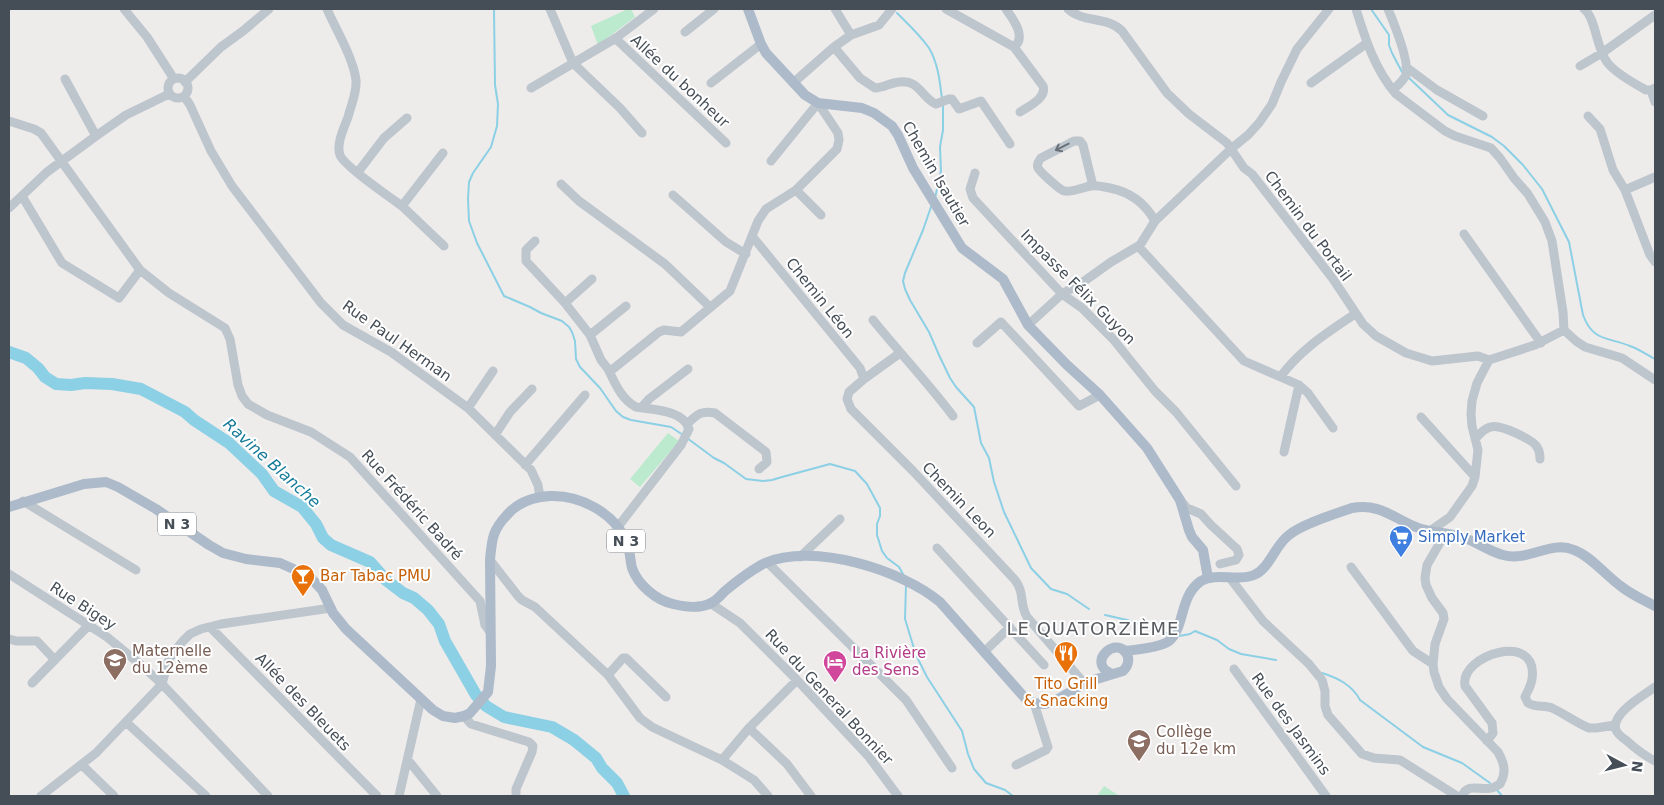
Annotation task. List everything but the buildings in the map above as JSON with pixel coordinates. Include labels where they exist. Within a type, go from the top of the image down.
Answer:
[{"type":"main road","name":"Chemin Isautier","points":[[748,9],[766,53],[805,95],[818,103],[862,108],[874,112],[892,126],[913,168],[962,248],[1003,279],[1028,325],[1100,395],[1147,448],[1180,500],[1192,537],[1203,550],[1208,578]]},
{"type":"main road","name":"N 3","points":[[9,507],[84,484],[97,482],[112,484],[156,509],[208,545],[223,553],[246,559],[272,561],[309,576],[322,590],[330,608],[346,628],[421,699],[443,716],[455,718],[467,715],[488,692],[491,666],[490,560],[491,543],[497,526],[513,508],[527,500],[558,496],[577,499],[593,506],[617,528],[628,544],[632,569],[639,580],[647,590],[672,604],[700,607],[710,603],[756,568],[767,562],[800,557],[852,562],[911,582],[940,602],[1025,698],[1034,703]]},
{"type":"main road","points":[[1126,655],[1167,642],[1177,629],[1187,598],[1201,581],[1208,578],[1248,576],[1260,571],[1288,534],[1352,508],[1364,506],[1375,507],[1416,527],[1465,538],[1490,550],[1515,557],[1526,556],[1552,548],[1572,549],[1580,552],[1622,588],[1655,606]]},
{"type":"main road","points":[[1034,703],[1044,704],[1053,702],[1086,683],[1123,672],[1128,665],[1126,655],[1117,648],[1108,650],[1103,655],[1102,662],[1105,670],[1112,674]]},
{"type":"main road","points":[[1086,683],[1102,662]]},
{"type":"street","points":[[124,9],[147,37],[174,79]]},
{"type":"street","points":[[185,82],[220,47],[269,9]]},
{"type":"street","points":[[327,9],[349,58],[356,79],[356,92],[340,144],[340,155],[345,162],[402,206],[444,246]]},
{"type":"street","points":[[550,9],[573,63],[620,108],[642,133]]},
{"type":"street","name":"Allée du bonheur","points":[[531,88],[615,38],[654,9]]},
{"type":"street","points":[[685,32],[714,9]]},
{"type":"street","points":[[835,9],[851,35]]},
{"type":"street","points":[[793,84],[834,47],[851,35],[879,25],[892,9]]},
{"type":"street","points":[[946,9],[1014,47],[1045,89],[1043,96],[1020,112]]},
{"type":"street","points":[[1006,9],[1020,36],[1018,44],[1014,47]]},
{"type":"street","name":"Chemin du Portail","points":[[1068,9],[1072,13],[1111,23],[1118,28],[1167,93],[1189,114],[1232,148],[1244,168],[1252,174],[1333,279],[1355,314],[1376,336],[1406,352],[1432,361],[1478,356],[1489,360],[1540,342],[1564,330]]},
{"type":"street","points":[[1028,325],[1062,294],[1138,246],[1146,238],[1155,221],[1232,148],[1243,141],[1272,104],[1297,49],[1329,9]]},
{"type":"street","points":[[1356,9],[1367,43],[1383,76],[1393,90],[1445,131],[1491,148],[1537,207],[1552,240],[1564,330],[1585,347],[1622,358],[1655,380]]},
{"type":"street","points":[[1388,9],[1398,32],[1406,67],[1406,75],[1393,90]]},
{"type":"street","points":[[1584,9],[1592,13],[1602,53],[1608,64],[1641,87],[1653,89],[1655,102]]},
{"type":"street","points":[[1580,66],[1602,53],[1655,15]]},
{"type":"street","name":"Allée du bonheur","points":[[615,38],[726,144]]},
{"type":"street","points":[[1311,84],[1367,43]]},
{"type":"street","points":[[711,83],[761,44]]},
{"type":"street","points":[[834,47],[860,78],[872,87],[878,89],[898,82],[914,84],[932,103],[952,99],[959,109],[981,101],[1010,144]]},
{"type":"street","points":[[1406,67],[1438,90],[1482,116]]},
{"type":"street","points":[[65,79],[96,136]]},
{"type":"street","points":[[174,79],[180,79],[185,82],[187,89],[184,96],[176,98],[169,94],[168,85],[174,79]]},
{"type":"street","points":[[9,208],[47,172],[96,136],[126,115],[169,94]]},
{"type":"street","name":"Rue Paul Herman","points":[[184,96],[211,151],[232,186],[321,303],[343,325],[391,352],[468,408],[531,470],[538,485],[540,497]]},
{"type":"street","points":[[608,369],[615,368],[659,332],[664,330],[681,332],[730,291],[758,222],[766,210],[796,190],[837,149],[838,133],[818,103],[770,160]]},
{"type":"street","points":[[1588,116],[1600,129],[1613,170],[1625,190],[1650,255],[1655,262]]},
{"type":"street","points":[[358,172],[384,138],[407,118]]},
{"type":"street","name":"Rue Frédéric Badré","points":[[9,121],[34,128],[41,133],[140,270],[169,293],[225,328],[230,338],[238,385],[242,396],[248,404],[267,415],[311,432],[350,457],[480,602],[485,625],[490,632]]},
{"type":"street","points":[[1093,186],[1083,145],[1080,141],[1076,140],[1038,161],[1040,170],[1062,190],[1068,191],[1093,186],[1120,191],[1136,198],[1150,212],[1155,221]]},
{"type":"street","points":[[402,206],[443,154]]},
{"type":"street","name":"Impasse Félix Guyon","points":[[975,173],[970,189],[973,198],[1062,294],[1082,308],[1113,339],[1236,486]]},
{"type":"street","points":[[1625,190],[1655,177]]},
{"type":"street","points":[[561,184],[578,201],[665,264],[710,307]]},
{"type":"street","points":[[796,190],[821,215]]},
{"type":"street","points":[[673,195],[726,242],[746,254]]},
{"type":"street","points":[[22,196],[62,263],[119,298],[140,270]]},
{"type":"street","points":[[1464,234],[1540,342]]},
{"type":"street","name":"Chemin Léon","points":[[752,236],[860,368],[864,379]]},
{"type":"street","points":[[535,241],[526,250],[526,261],[590,335],[601,360],[624,398],[630,404],[641,408],[675,415],[683,419],[689,429],[681,445],[617,528]]},
{"type":"street","points":[[1138,246],[1244,361],[1299,385],[1308,393],[1334,428]]},
{"type":"street","points":[[564,303],[592,279]]},
{"type":"street","points":[[590,335],[626,306]]},
{"type":"street","points":[[1281,376],[1306,348],[1355,314]]},
{"type":"street","name":"Chemin Léon","points":[[873,320],[953,416]]},
{"type":"street","points":[[977,343],[1001,322],[1079,406],[1100,395]]},
{"type":"street","name":"Chemin Leon","points":[[900,353],[849,392],[847,399],[851,409],[1015,580],[1020,587],[1024,611],[1027,617],[1086,683]]},
{"type":"street","points":[[1430,530],[1450,517],[1472,486],[1478,450],[1472,426],[1472,401],[1477,383],[1489,360]]},
{"type":"street","points":[[641,408],[649,398],[688,369]]},
{"type":"street","points":[[468,408],[493,371]]},
{"type":"street","points":[[1284,452],[1299,385]]},
{"type":"street","points":[[495,435],[510,412],[532,389]]},
{"type":"street","points":[[526,465],[585,396]]},
{"type":"street","points":[[687,424],[701,412],[715,413],[766,452],[768,456],[767,462],[759,469]]},
{"type":"street","points":[[1421,417],[1475,477]]},
{"type":"street","points":[[1476,438],[1483,431],[1496,426],[1515,433],[1537,447],[1540,459]]},
{"type":"street","name":"Chemin Isautier","points":[[1180,500],[1187,508],[1201,514],[1237,549],[1239,555],[1236,560],[1231,563],[1220,564]]},
{"type":"street","points":[[24,502],[136,570]]},
{"type":"street","points":[[800,557],[840,520]]},
{"type":"street","points":[[1445,534],[1427,565],[1425,578],[1432,598],[1443,613],[1444,619],[1435,644],[1433,664],[1438,687],[1447,700],[1498,752],[1505,770],[1500,784],[1492,788],[1469,788],[1462,796]]},
{"type":"street","points":[[937,548],[1044,665]]},
{"type":"street","points":[[490,560],[522,600],[535,607],[608,675],[640,718],[652,727],[722,760],[754,780],[768,796]]},
{"type":"street","points":[[767,562],[906,700],[952,768]]},
{"type":"street","points":[[1350,567],[1413,651],[1433,664]]},
{"type":"street","name":"Rue Bigey","points":[[9,574],[107,636],[162,684],[268,796]]},
{"type":"street","points":[[1230,578],[1263,621],[1309,664],[1322,680],[1328,715],[1362,754],[1374,758],[1400,760],[1457,796]]},
{"type":"street","name":"Rue du General Bonnier","points":[[710,603],[740,623],[797,680],[869,757],[898,796]]},
{"type":"street","points":[[41,796],[96,753],[162,684],[168,662],[190,634],[210,627],[330,608]]},
{"type":"street","points":[[32,684],[89,625]]},
{"type":"street","name":"Allée des Bleuets","points":[[210,627],[376,796]]},
{"type":"street","points":[[984,652],[1010,627]]},
{"type":"street","points":[[9,639],[36,641],[55,660]]},
{"type":"street","points":[[1488,741],[1493,733],[1492,723],[1465,686],[1464,680],[1470,668],[1493,654],[1502,651],[1519,652],[1527,657],[1531,664],[1532,680],[1525,696],[1528,703],[1538,707],[1553,709],[1589,728],[1615,726]]},
{"type":"street","points":[[608,675],[623,658],[626,658],[666,697]]},
{"type":"street","name":"Rue des Jasmins","points":[[1234,669],[1326,796]]},
{"type":"street","points":[[722,760],[749,728],[797,680]]},
{"type":"street","points":[[1655,687],[1618,716],[1615,726],[1618,733],[1641,754],[1655,761]]},
{"type":"street","points":[[399,796],[421,699]]},
{"type":"street","points":[[1016,765],[1046,750],[1048,747],[1034,703]]},
{"type":"street","points":[[467,715],[471,724],[529,742],[533,746],[516,789],[516,796]]},
{"type":"street","points":[[126,722],[206,796]]},
{"type":"street","points":[[749,728],[787,764],[811,796]]},
{"type":"street","points":[[408,760],[437,796]]},
{"type":"street","points":[[82,765],[114,796]]},
{"type":"green space","points":[[631,9],[635,17],[598,45],[591,26]]},
{"type":"green space","points":[[668,433],[679,441],[640,487],[630,479]]},
{"type":"green space","points":[[1104,786],[1118,795],[1097,796]]},
{"type":"waterway","points":[[494,9],[495,85],[498,104],[497,126],[491,147],[469,182],[469,221],[477,243],[504,296],[562,321],[569,327],[575,341],[576,359],[580,367],[600,388],[616,411],[623,417],[631,420],[671,427],[683,435]]},
{"type":"waterway","points":[[1371,9],[1389,35],[1389,45],[1402,72]]},
{"type":"waterway","points":[[897,13],[929,48],[935,60],[942,99]]},
{"type":"waterway","points":[[1408,77],[1448,115],[1492,137],[1504,146],[1523,165],[1542,189],[1569,242],[1583,315],[1591,330],[1602,337],[1633,347],[1655,359]]},
{"type":"waterway","points":[[935,198],[941,171],[940,147],[943,130],[943,103]]},
{"type":"waterway","points":[[931,207],[905,273],[903,281],[905,289],[929,332],[950,378],[974,407],[981,443],[989,458],[994,482],[1004,512],[1031,568],[1051,589],[1067,594],[1089,609]]},
{"type":"waterway","name":"Ravine Blanche","points":[[9,352],[26,358],[45,377],[56,384],[112,384],[141,389],[185,412],[229,443],[262,474],[274,491],[302,507],[316,524],[323,538],[331,545],[370,562],[386,580],[403,593],[414,598],[428,610],[439,624],[445,641],[476,695],[486,706],[504,717],[552,727],[574,740],[596,758],[602,768],[617,783],[624,796]]},
{"type":"waterway","points":[[687,438],[746,479],[772,480],[830,464],[855,471],[867,484],[880,508],[877,535],[882,551],[887,558],[899,567],[904,576]]},
{"type":"waterway","points":[[906,585],[905,619],[916,655],[927,677],[962,731],[974,769],[986,783],[1005,790],[1013,796]]},
{"type":"waterway","points":[[1105,615],[1169,634]]},
{"type":"waterway","points":[[1179,636],[1195,631],[1217,640],[1229,649],[1241,654],[1276,660]]},
{"type":"waterway","points":[[1322,673],[1344,683],[1353,690],[1360,700],[1423,747],[1462,763],[1490,783]]},
{"type":"waterway","points":[[1497,790],[1502,796]]},
{"type":"place","name":"Simply Market","points":[[1401,558]]},
{"type":"place","name":"Bar Tabac PMU","points":[[303,597]]},
{"type":"place","name":"Tito Grill & Snacking","points":[[1066,674]]},
{"type":"place","name":"Maternelle du 12ème","points":[[115,681]]},
{"type":"place","name":"La Rivière des Sens","points":[[835,683]]},
{"type":"place","name":"Collège du 12e km","points":[[1139,762]]},
{"type":"district","name":"LE QUATORZIÈME","points":[[1093,628]]}]
